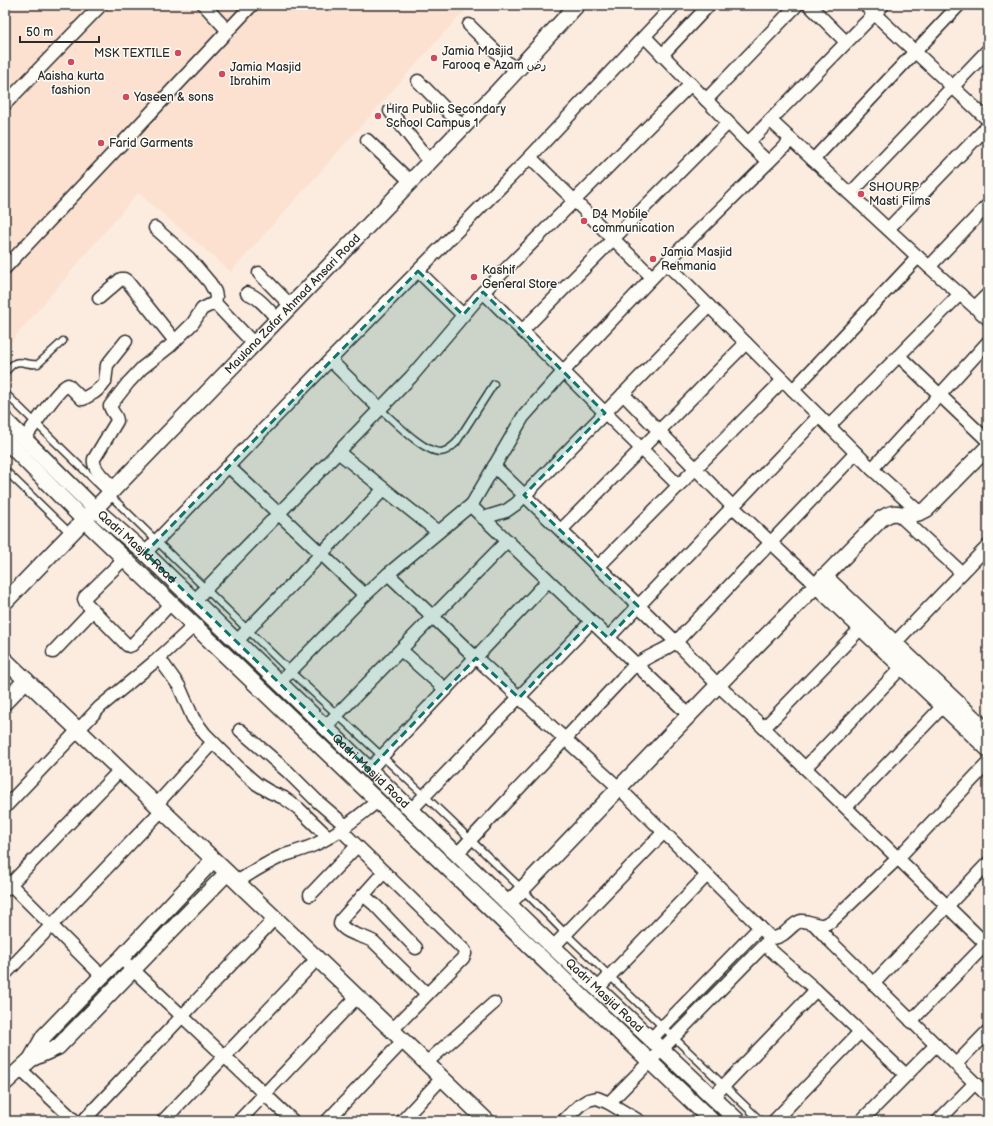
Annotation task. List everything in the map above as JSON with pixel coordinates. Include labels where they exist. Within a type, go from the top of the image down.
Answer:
[{"type":"street","points":[[5,104],[100,5]]},
{"type":"street","points":[[204,5],[228,30]]},
{"type":"street","points":[[5,268],[252,5]]},
{"type":"street","name":"Maulana Zafar Ahmad Ansari Road","points":[[5,602],[411,182],[577,5]]},
{"type":"street","points":[[145,553],[330,360],[530,157],[674,5]]},
{"type":"street","points":[[662,54],[709,5]]},
{"type":"street","points":[[706,100],[797,5]]},
{"type":"street","points":[[809,5],[846,42]]},
{"type":"street","points":[[865,5],[879,9],[915,52],[988,120]]},
{"type":"street","points":[[813,160],[959,5]]},
{"type":"street","points":[[748,143],[879,9]]},
{"type":"street","points":[[469,25],[516,71]]},
{"type":"street","points":[[645,37],[768,162]]},
{"type":"street","points":[[850,194],[988,50]]},
{"type":"street","points":[[418,81],[463,127]]},
{"type":"street","points":[[194,601],[411,377],[483,292],[691,84]]},
{"type":"street","points":[[390,111],[430,162]]},
{"type":"street","points":[[770,120],[918,257],[988,319]]},
{"type":"street","points":[[522,331],[728,123]]},
{"type":"street","points":[[888,229],[988,126]]},
{"type":"street","points":[[367,140],[411,182]]},
{"type":"street","points":[[279,683],[365,595],[471,505],[523,417],[652,277],[791,140]]},
{"type":"street","points":[[530,157],[652,277]]},
{"type":"street","points":[[929,267],[988,205]]},
{"type":"street","points":[[155,228],[188,258],[210,283],[215,292],[215,303]]},
{"type":"street","points":[[793,390],[918,257]]},
{"type":"street","points":[[666,263],[872,469],[920,512]]},
{"type":"street","points":[[418,271],[463,315]]},
{"type":"street","points":[[259,273],[291,306]]},
{"type":"street","points":[[99,298],[121,279],[124,279],[175,341]]},
{"type":"street","points":[[483,292],[679,486]]},
{"type":"street","points":[[247,293],[259,300],[278,320]]},
{"type":"street","points":[[829,426],[960,294]]},
{"type":"street","points":[[975,307],[988,294]]},
{"type":"street","points":[[112,491],[96,469],[94,463],[94,459],[117,421],[117,418],[110,406],[132,378],[142,368],[175,341],[193,323],[202,310],[215,303]]},
{"type":"street","points":[[215,303],[254,344]]},
{"type":"street","points":[[483,518],[506,511],[516,504],[709,306]]},
{"type":"street","points":[[24,439],[64,387],[68,385],[82,399],[100,389],[104,382],[107,365],[126,341]]},
{"type":"street","points":[[872,469],[988,342]]},
{"type":"street","points":[[561,530],[746,343]]},
{"type":"street","points":[[899,356],[988,441]]},
{"type":"street","points":[[330,360],[380,409]]},
{"type":"street","points":[[598,567],[783,380]]},
{"type":"street","points":[[623,394],[732,506],[771,542],[820,580],[891,648],[988,732]]},
{"type":"street","points":[[608,638],[819,416]]},
{"type":"street","name":"Qadri Masjid Road","points":[[5,420],[24,439],[125,558],[712,1121]]},
{"type":"street","name":"Qadri Masjid Road","points":[[5,440],[89,514],[145,553],[508,904],[738,1121]]},
{"type":"street","points":[[508,904],[718,685],[881,519],[889,514],[897,513],[910,515],[927,509],[988,447]]},
{"type":"street","points":[[338,452],[438,532]]},
{"type":"street","points":[[457,854],[636,664],[676,642],[856,453]]},
{"type":"street","points":[[494,466],[676,642],[718,685],[987,943],[911,1021]]},
{"type":"street","points":[[229,467],[365,595]]},
{"type":"street","points":[[236,642],[384,489]]},
{"type":"street","points":[[471,505],[506,541],[689,715]]},
{"type":"street","points":[[897,513],[962,573]]},
{"type":"street","points":[[325,728],[506,541]]},
{"type":"street","points":[[891,648],[988,546]]},
{"type":"street","points":[[125,558],[85,597],[84,601],[127,645],[132,645],[171,603]]},
{"type":"street","points":[[388,574],[519,698],[620,788],[760,927],[768,941],[816,990],[906,1075]]},
{"type":"street","points":[[820,580],[861,628],[891,648],[902,668],[988,749]]},
{"type":"street","points":[[369,770],[548,581]]},
{"type":"street","points":[[53,652],[93,610]]},
{"type":"street","points":[[411,810],[591,622]]},
{"type":"street","points":[[5,806],[104,703],[159,658],[195,625]]},
{"type":"street","points":[[764,728],[861,628]]},
{"type":"street","points":[[401,650],[446,690]]},
{"type":"street","points":[[159,658],[179,686],[193,718],[205,734],[242,771],[270,792],[284,798],[298,808],[328,837]]},
{"type":"street","points":[[5,660],[487,1121]]},
{"type":"street","points":[[805,768],[902,668]]},
{"type":"street","points":[[5,702],[26,680]]},
{"type":"street","points":[[846,807],[943,706]]},
{"type":"street","points":[[240,730],[288,772],[343,828],[357,846],[465,951],[463,958],[392,1030]]},
{"type":"street","points":[[5,974],[52,925],[159,807],[213,742]]},
{"type":"street","points":[[656,1044],[673,1037],[768,941],[781,936],[800,921],[823,925],[832,921],[898,858],[988,762]]},
{"type":"street","points":[[102,976],[52,925],[7,884],[120,770]]},
{"type":"street","points":[[70,1119],[10,1076],[31,1058],[58,1047],[133,970],[232,878],[252,872],[266,864],[314,845],[343,828],[378,801]]},
{"type":"street","points":[[553,947],[664,832]]},
{"type":"street","points":[[310,895],[357,846]]},
{"type":"street","points":[[31,1058],[44,1036],[121,958],[213,860]]},
{"type":"street","points":[[874,984],[988,863]]},
{"type":"street","points":[[384,872],[341,920],[340,924],[354,934],[368,938],[374,942],[427,994]]},
{"type":"street","points":[[598,988],[707,875]]},
{"type":"street","points":[[363,895],[375,905],[416,948]]},
{"type":"street","points":[[83,1121],[275,918]]},
{"type":"street","points":[[814,924],[988,1096]]},
{"type":"street","points":[[608,1103],[650,1062],[663,1027],[760,927]]},
{"type":"street","points":[[121,958],[293,1121]]},
{"type":"street","points":[[163,1121],[317,959]]},
{"type":"street","points":[[713,1097],[816,990]]},
{"type":"street","points":[[240,1121],[357,997]]},
{"type":"street","points":[[426,1063],[494,1003]]},
{"type":"street","points":[[956,1064],[988,1031]]},
{"type":"street","points":[[774,1121],[860,1032]]},
{"type":"street","points":[[327,1121],[403,1041]]},
{"type":"street","points":[[861,1121],[936,1045]]},
{"type":"street","points":[[402,1121],[442,1078]]},
{"type":"street","points":[[938,1121],[975,1083]]},
{"type":"street","points":[[563,1121],[588,1100],[597,1098],[638,1121]]},
{"type":"lane","points":[[5,372],[18,362],[33,365],[38,364],[63,341]]},
{"type":"lane","points":[[380,409],[419,443],[431,450],[440,452],[449,449],[456,443],[494,384]]},
{"type":"lane","points":[[5,393],[112,491],[157,541],[290,671],[425,796],[761,1121]]},
{"type":"lane","points":[[5,470],[71,534]]},
{"type":"highlighted area","points":[[418,271],[463,315],[483,292],[605,413],[524,495],[638,606],[608,638],[591,622],[519,698],[476,658],[369,770],[145,553]]},
{"type":"shaded area","points":[[5,5],[471,5],[453,23],[231,272],[138,193],[5,349]]},
{"type":"place","name":"MSK TEXTILE","points":[[178,53]]},
{"type":"place","name":"Jamia Masjid Farooq e Azam رض","points":[[434,58]]},
{"type":"place","name":"Aaisha kurta fashion","points":[[71,62]]},
{"type":"place","name":"Jamia Masjid Ibrahim","points":[[222,74]]},
{"type":"place","name":"Yaseen & sons","points":[[126,97]]},
{"type":"place","name":"Hira Public Secondary School Campus 1","points":[[378,116]]},
{"type":"place","name":"Farid Garments","points":[[101,143]]},
{"type":"place","name":"SHOURP Masti Films","points":[[861,194]]},
{"type":"place","name":"D4 Mobile communication","points":[[584,221]]},
{"type":"place","name":"Jamia Masjid Rehmania","points":[[653,259]]},
{"type":"place","name":"Kashif General Store","points":[[474,277]]}]
